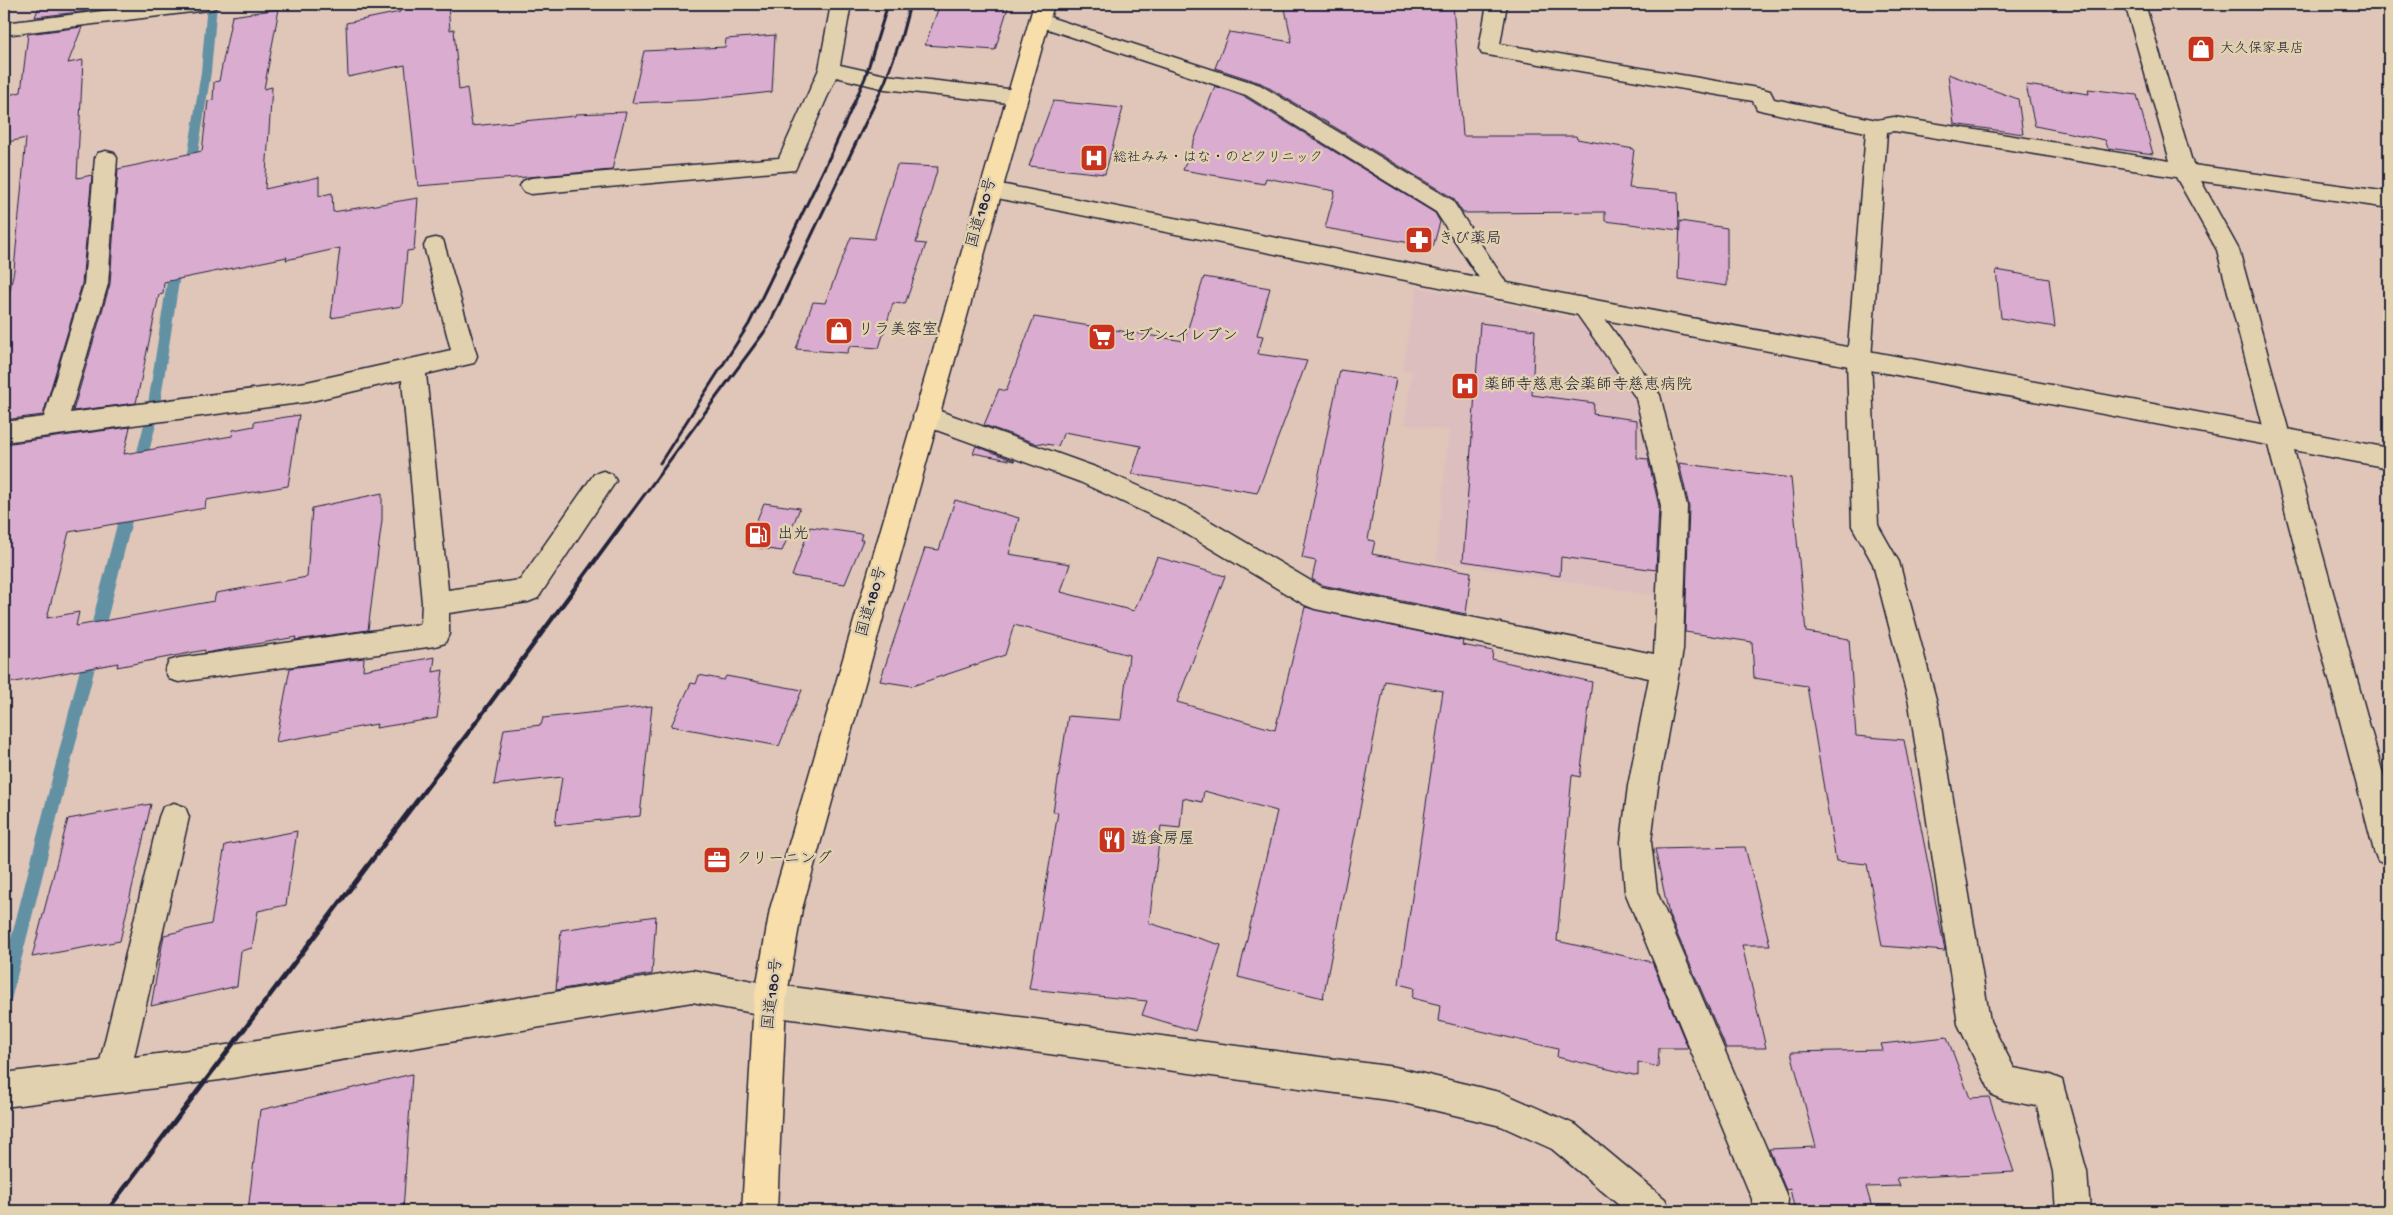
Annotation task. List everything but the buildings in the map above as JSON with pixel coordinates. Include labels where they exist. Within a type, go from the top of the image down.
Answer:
[{"type":"highway","name":"国道180号","points":[[759,1211],[770,1000],[786,909],[1042,12]]},
{"type":"street","points":[[4,29],[202,4]]},
{"type":"street","points":[[531,186],[787,165],[829,69],[841,4]]},
{"type":"street","points":[[1497,4],[1489,49],[1762,96],[1764,104],[1877,127],[1894,124],[2184,171],[2389,200]]},
{"type":"street","points":[[2135,4],[2184,171],[2228,250],[2389,851]]},
{"type":"street","points":[[1042,12],[1253,90],[1444,206],[1499,290]]},
{"type":"street","points":[[4,47],[87,19]]},
{"type":"street","points":[[829,69],[885,82],[1017,97]]},
{"type":"street","points":[[1877,127],[1859,359],[1865,526],[1886,562],[1923,702],[1974,1024],[2004,1083],[2050,1092],[2070,1172],[2073,1211]]},
{"type":"street","points":[[54,425],[96,284],[106,158]]},
{"type":"street","points":[[990,190],[1584,307],[2389,458]]},
{"type":"street","points":[[4,432],[307,392],[465,356],[435,246]]},
{"type":"street","points":[[1584,307],[1648,395],[1674,506],[1669,650],[1640,804],[1636,842],[1641,892],[1770,1199],[1770,1211]]},
{"type":"street","points":[[179,670],[435,634],[436,603],[413,368]]},
{"type":"street","points":[[926,416],[1089,475],[1179,516],[1315,597],[1665,669]]},
{"type":"street","points":[[436,603],[528,590],[603,481]]},
{"type":"street","points":[[113,1075],[174,817]]},
{"type":"street","points":[[4,1090],[220,1062],[692,986],[770,1000],[1395,1084],[1503,1110],[1564,1137],[1653,1211]]},
{"type":"shaded area","points":[[1417,287],[1579,320],[1615,359],[1641,409],[1661,501],[1657,596],[1436,561],[1449,431],[1404,424],[1412,371],[1402,370]]},
{"type":"waterway","points":[[190,172],[206,72],[212,4]]},
{"type":"waterway","points":[[139,467],[152,417],[176,262]]},
{"type":"waterway","points":[[4,996],[129,505]]},
{"type":"railway","points":[[660,463],[749,324],[833,150],[865,78],[888,4]]},
{"type":"railway","points":[[625,521],[768,327],[885,82],[901,38],[910,4]]},
{"type":"railway","points":[[107,1211],[474,725],[625,520]]},
{"type":"place","name":"大久保家具店","points":[[2201,49]]},
{"type":"place","name":"総社みみ・はな・のどクリニック","points":[[1094,158]]},
{"type":"place","name":"きび薬局","points":[[1419,240]]},
{"type":"place","name":"リラ美容室","points":[[839,331]]},
{"type":"place","name":"セブン-イレブン","points":[[1102,337]]},
{"type":"place","name":"薬師寺慈恵会薬師寺慈恵病院","points":[[1465,386]]},
{"type":"place","name":"出光","points":[[758,535]]},
{"type":"place","name":"遊食房屋","points":[[1112,840]]},
{"type":"place","name":"クリーニング","points":[[717,860]]}]
